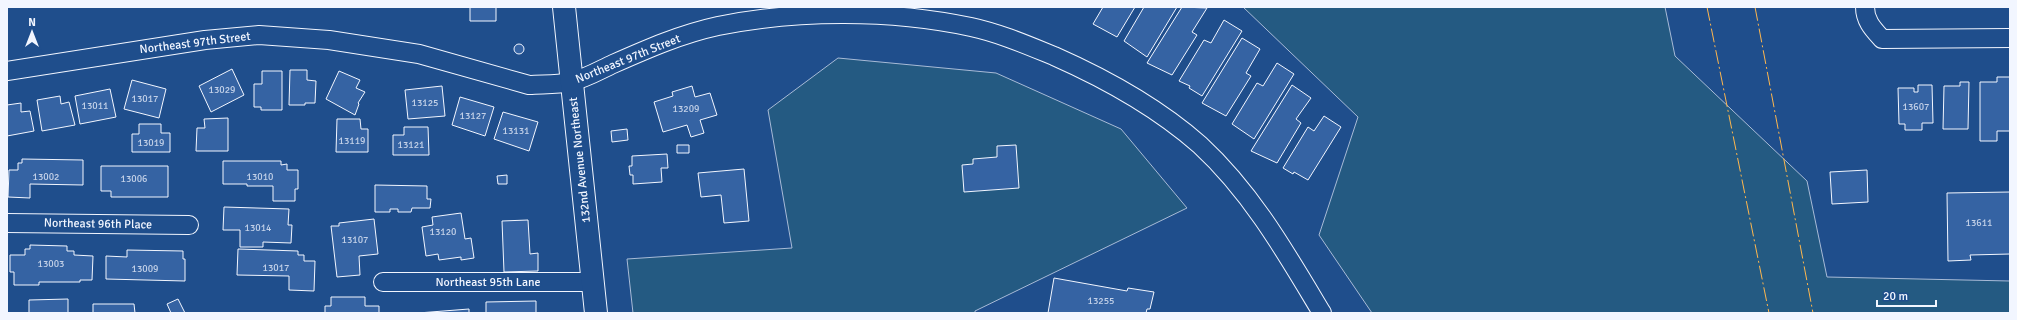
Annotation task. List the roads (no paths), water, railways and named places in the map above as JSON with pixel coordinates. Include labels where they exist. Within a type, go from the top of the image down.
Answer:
[{"type":"street","name":"132nd Avenue Northeast","points":[[564,7],[596,313]]},
{"type":"street","points":[[1865,7],[1865,16],[1871,27],[1882,39],[2010,38]]},
{"type":"street","name":"Northeast 97th Street","points":[[7,71],[204,40],[259,35],[329,40],[419,54],[529,84],[572,82],[670,40],[718,26],[786,17],[850,14],[915,17],[973,27],[1028,45],[1090,72],[1148,105],[1200,146],[1242,191],[1271,228],[1322,313]]},
{"type":"street","name":"Northeast 96th Place","points":[[7,223],[189,225]]},
{"type":"street","name":"Northeast 95th Lane","points":[[383,282],[592,282]]}]
